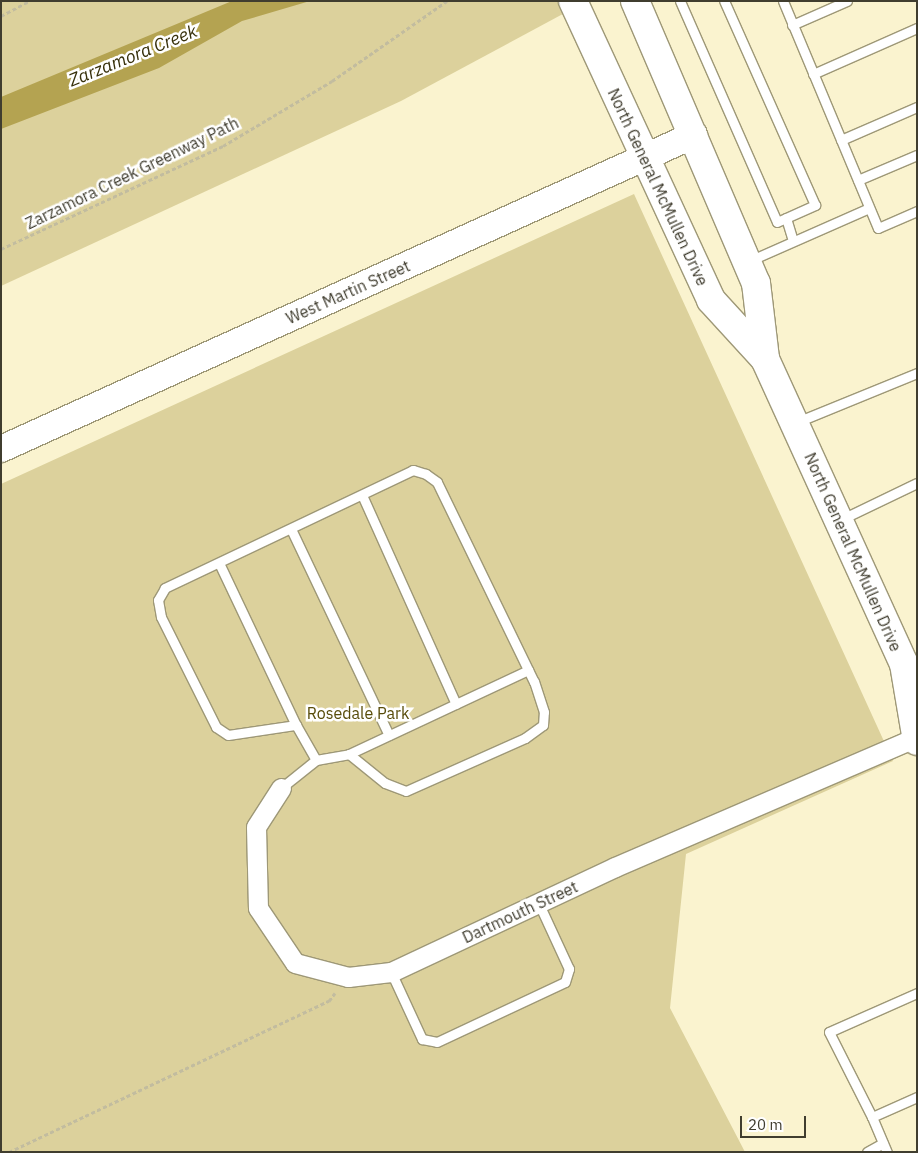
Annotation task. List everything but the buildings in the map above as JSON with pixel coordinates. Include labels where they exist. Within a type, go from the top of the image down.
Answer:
[{"type":"main road","name":"North General McMullen Drive","points":[[572,1],[643,158],[711,300],[765,359],[910,671],[916,739]]},
{"type":"main road","name":"North General McMullen Drive","points":[[635,1],[756,283],[765,359]]},
{"type":"street","name":"West Martin Street","points":[[1,450],[694,135]]},
{"type":"street","name":"Dartmouth Street","points":[[281,788],[256,827],[258,908],[295,963],[348,977],[391,972],[539,904],[916,739]]},
{"type":"lane","points":[[680,1],[777,222],[815,205],[724,1]]},
{"type":"lane","points":[[783,1],[868,208],[878,228],[917,211]]},
{"type":"lane","points":[[792,25],[847,1]]},
{"type":"lane","points":[[813,74],[917,28]]},
{"type":"lane","points":[[841,140],[917,107]]},
{"type":"lane","points":[[858,182],[917,155]]},
{"type":"lane","points":[[746,262],[868,208]]},
{"type":"lane","points":[[786,218],[793,241]]},
{"type":"lane","points":[[795,424],[917,373]]},
{"type":"lane","points":[[296,725],[228,735],[221,731],[161,617],[158,600],[165,588],[413,470],[437,482],[528,670],[544,712],[543,726],[525,738],[406,791],[385,783],[349,754]]},
{"type":"lane","points":[[839,520],[917,483]]},
{"type":"lane","points":[[362,495],[456,704]]},
{"type":"lane","points":[[291,529],[389,735]]},
{"type":"lane","points":[[219,563],[296,725],[316,760]]},
{"type":"lane","points":[[281,788],[316,760],[349,754],[528,670]]},
{"type":"lane","points":[[391,972],[422,1039],[437,1042],[565,982],[570,976],[539,904]]},
{"type":"lane","points":[[867,1152],[885,1148],[872,1117],[829,1032],[917,994]]},
{"type":"lane","points":[[872,1117],[917,1097]]},
{"type":"path","points":[[1,16],[29,1]]},
{"type":"path","name":"Zarzamora Creek Greenway Path","points":[[1,250],[223,146],[332,81],[447,1]]},
{"type":"path","points":[[9,1152],[329,1001],[348,977]]},
{"type":"green space","points":[[1,1],[587,1],[401,101],[1,286]]},
{"type":"green space","name":"Rosedale Park","points":[[634,194],[893,761],[686,854],[670,1008],[745,1152],[1,1152],[1,484]]},
{"type":"water","name":"Zarzamora Creek","points":[[232,1],[310,1],[242,21],[159,68],[1,129],[1,97]]}]
